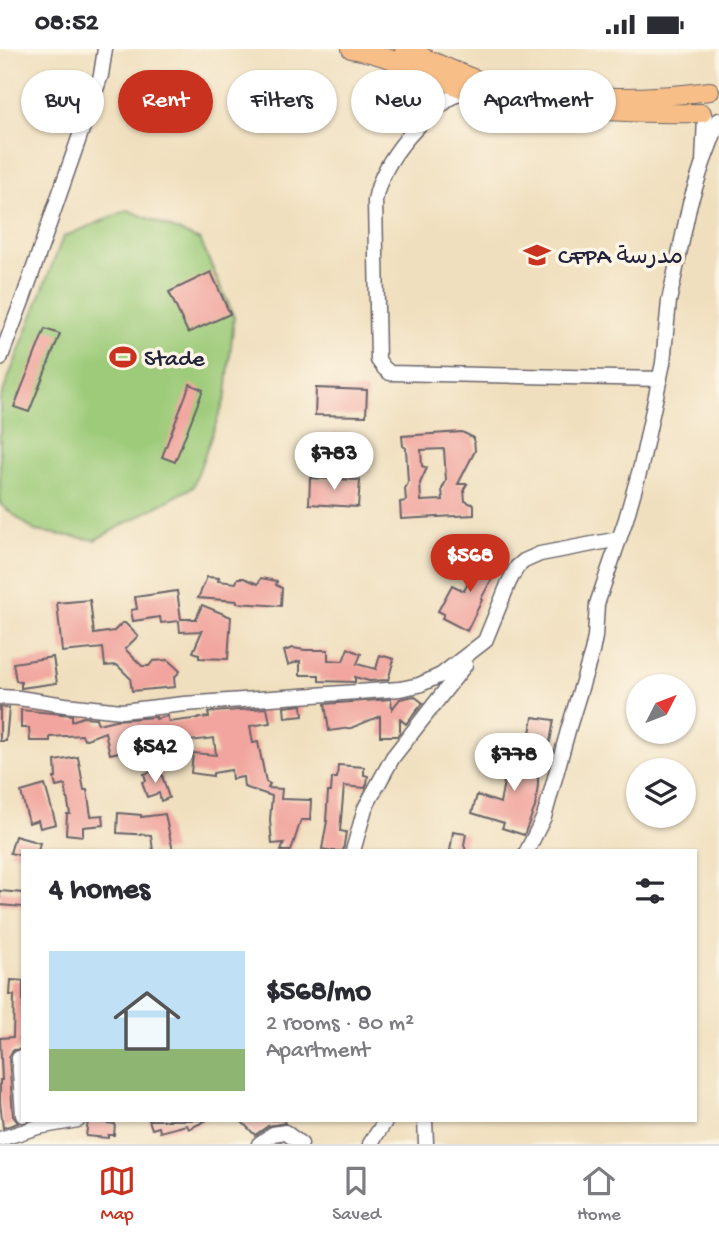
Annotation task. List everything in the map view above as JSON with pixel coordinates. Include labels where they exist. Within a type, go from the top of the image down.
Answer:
[{"type":"main road","points":[[351,49],[370,53],[459,86]]},
{"type":"main road","points":[[404,49],[486,82],[516,89],[586,97],[657,97],[715,91]]},
{"type":"main road","points":[[711,117],[700,109],[700,100],[706,93],[715,91]]},
{"type":"main road","points":[[616,112],[711,117]]},
{"type":"street","points":[[0,359],[101,75],[105,49]]},
{"type":"street","points":[[459,93],[425,119],[384,172],[378,186],[375,201],[378,360],[390,373],[660,379]]},
{"type":"street","points":[[528,849],[544,817],[592,652],[597,604],[641,466],[660,379],[669,301],[690,203],[703,163],[711,117]]},
{"type":"street","points":[[354,849],[365,808],[393,757],[485,641],[517,567],[540,554],[619,539]]},
{"type":"street","points":[[0,697],[122,711],[400,689],[419,685],[441,675],[485,641]]},
{"type":"street","points":[[19,1058],[21,1090]]},
{"type":"street","points":[[0,1139],[23,1122],[38,1127],[67,1122]]},
{"type":"street","points":[[370,1144],[385,1122]]},
{"type":"street","points":[[425,1122],[426,1144]]},
{"type":"street","points":[[259,1144],[273,1134],[285,1132],[301,1144]]},
{"type":"green space","name":"Stade","points":[[128,210],[200,240],[234,317],[226,396],[193,487],[95,540],[35,531],[0,504],[0,400],[63,237]]},
{"type":"building","points":[[211,272],[230,314],[188,333],[169,292]]},
{"type":"building","points":[[45,329],[60,334],[29,412],[14,407]]},
{"type":"building","points":[[190,384],[203,390],[175,462],[162,457]]},
{"type":"building","points":[[316,388],[367,390],[366,416],[315,415]]},
{"type":"building","points":[[462,432],[474,438],[475,451],[458,484],[467,484],[464,489],[465,501],[474,505],[474,515],[401,519],[400,502],[406,501],[405,489],[408,483],[406,448],[403,446],[402,436]],"holes":[[[444,449],[446,481],[442,489],[443,500],[421,501],[420,483],[427,468],[422,466],[421,450]]]},
{"type":"building","points":[[334,433],[362,436],[360,462],[334,460],[334,451],[329,451],[330,439],[333,440]]},
{"type":"building","points":[[310,478],[360,480],[358,507],[309,504]]},
{"type":"building","points":[[485,551],[502,560],[467,631],[442,618],[444,614],[438,611],[452,585],[464,591]]},
{"type":"building","points":[[207,577],[236,583],[238,578],[258,584],[261,578],[277,581],[276,585],[282,588],[281,606],[198,598]]},
{"type":"building","points":[[177,591],[181,619],[196,619],[202,605],[231,617],[228,659],[199,658],[199,654],[193,652],[202,631],[180,632],[179,621],[161,623],[160,617],[133,621],[131,610],[137,609],[135,597]]},
{"type":"building","points":[[90,600],[94,634],[114,631],[125,623],[138,636],[125,649],[142,666],[149,666],[153,661],[168,660],[180,671],[174,678],[175,687],[132,691],[130,678],[117,665],[105,666],[103,648],[62,652],[57,603]]},
{"type":"building","points":[[293,648],[328,650],[328,660],[343,661],[348,648],[361,654],[357,664],[376,669],[380,655],[394,659],[388,680],[369,681],[355,677],[355,682],[319,681],[319,675],[300,675],[300,661],[288,665],[284,651]]},
{"type":"building","points":[[53,657],[57,683],[21,688],[21,682],[16,681],[13,663]]},
{"type":"building","points":[[414,696],[423,703],[406,724],[400,719],[400,732],[397,736],[380,736],[380,716],[351,728],[329,731],[325,704],[391,699],[392,709],[400,699]]},
{"type":"building","points":[[302,705],[303,716],[285,718],[284,707]]},
{"type":"building","points":[[0,707],[9,708],[6,741],[0,741]]},
{"type":"building","points":[[267,708],[270,723],[250,726],[253,743],[258,742],[266,782],[270,784],[268,788],[282,789],[281,799],[311,800],[310,820],[301,820],[292,849],[282,849],[284,843],[272,844],[272,796],[244,787],[243,777],[232,779],[231,770],[213,773],[213,776],[191,773],[193,753],[216,755],[214,738],[175,743],[174,735],[154,741],[156,746],[149,751],[150,756],[140,759],[137,748],[110,754],[105,732],[84,740],[82,735],[50,737],[50,741],[30,741],[29,728],[21,728],[21,710],[72,715],[72,721],[83,717],[96,718],[98,724],[167,716],[169,722],[209,717],[208,713]]},
{"type":"building","points":[[533,717],[554,720],[550,742],[529,738]]},
{"type":"building","points":[[519,749],[528,749],[528,757],[544,757],[546,764],[538,766],[535,807],[524,835],[502,828],[504,823],[472,813],[477,795],[500,803],[506,771],[490,768],[492,759],[510,763],[510,757],[519,758]]},
{"type":"building","points":[[78,757],[91,816],[103,815],[104,825],[83,827],[83,836],[66,834],[67,814],[70,814],[65,785],[56,787],[54,778],[55,761]]},
{"type":"building","points":[[338,765],[364,767],[364,775],[368,776],[365,788],[344,786],[340,831],[346,832],[343,849],[322,849],[328,792],[331,792],[332,778],[337,778]]},
{"type":"building","points":[[160,769],[169,798],[161,801],[159,793],[147,797],[142,782],[146,781],[144,774]]},
{"type":"building","points":[[45,785],[56,824],[40,828],[38,820],[29,823],[21,792]]},
{"type":"building","points":[[118,813],[141,817],[165,814],[173,849],[153,849],[151,835],[117,833]]},
{"type":"building","points":[[453,832],[466,834],[465,849],[450,849]]},
{"type":"building","points":[[15,836],[40,843],[38,849],[21,849],[21,856],[10,853]]},
{"type":"building","points":[[0,891],[21,893],[21,907],[0,905]]},
{"type":"building","points":[[11,980],[21,981],[21,1049],[14,1050],[9,1058],[13,1116],[18,1123],[3,1128],[0,1102],[0,1038],[13,1037],[14,995],[10,995]]},
{"type":"building","points":[[88,1122],[115,1124],[114,1135],[108,1135],[108,1138],[86,1136]]},
{"type":"building","points":[[150,1122],[203,1122],[189,1129],[187,1125],[160,1132],[159,1127],[152,1129]]},
{"type":"building","points":[[242,1122],[285,1123],[268,1126],[255,1135]]},
{"type":"place","name":"CFPA مدرسة","points":[[537,255]]},
{"type":"place","name":"Stade","points":[[123,357]]}]
